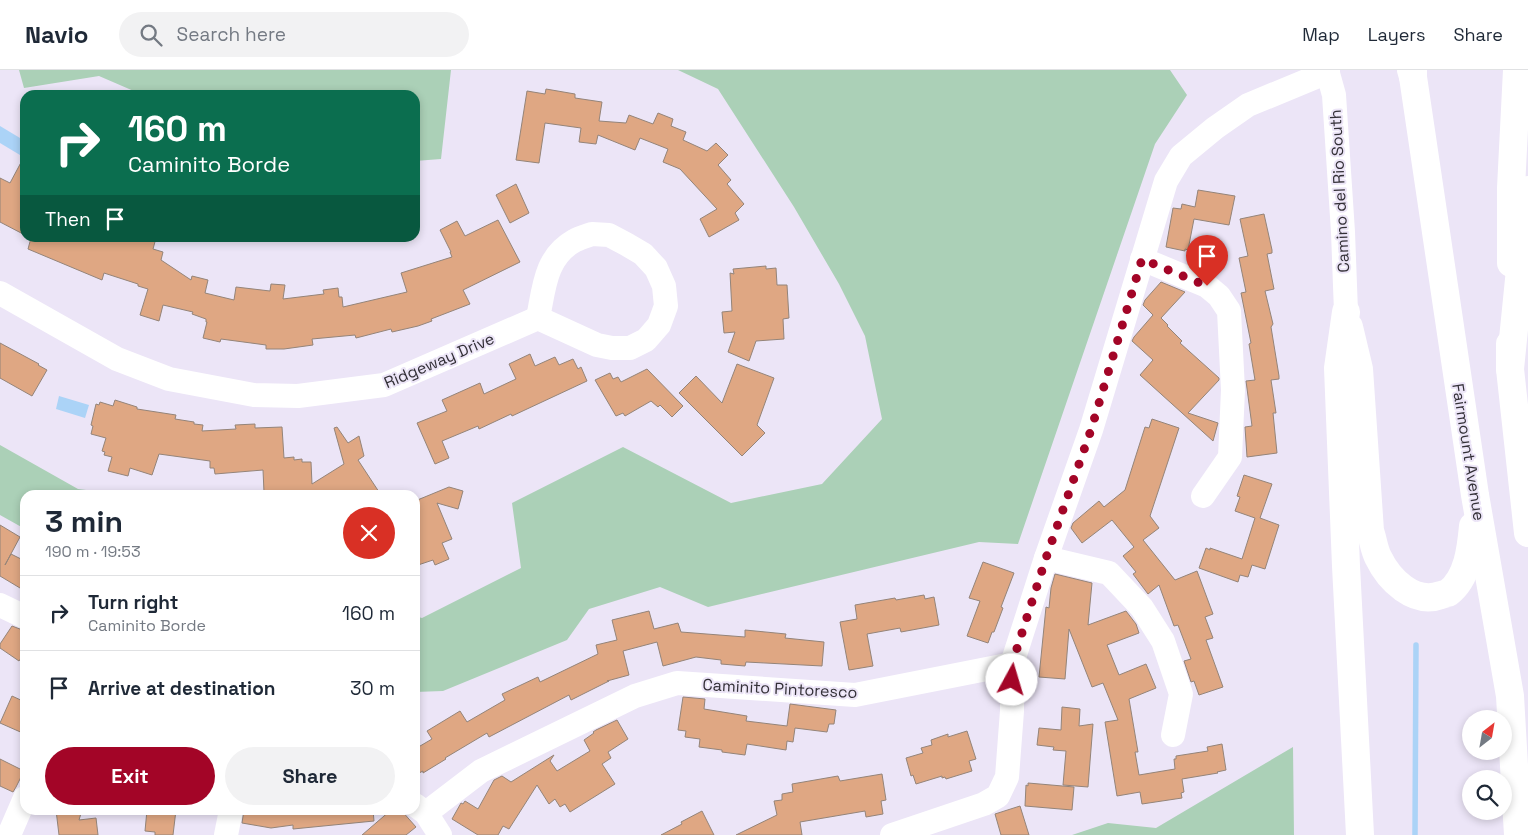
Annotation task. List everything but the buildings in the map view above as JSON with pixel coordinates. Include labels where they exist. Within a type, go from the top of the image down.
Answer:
[{"type":"main road","points":[[1517,70],[1511,188],[1510,369],[1528,533]]},
{"type":"main road","name":"Fairmount Avenue","points":[[1412,72],[1475,494],[1510,696],[1518,835]]},
{"type":"main road","points":[[1510,369],[1528,190]]},
{"type":"main road","points":[[1346,312],[1359,369],[1370,531],[1378,557],[1392,580],[1412,595],[1431,599],[1448,593],[1460,579],[1467,564],[1472,542],[1475,494]]},
{"type":"main road","points":[[1346,312],[1338,368],[1360,835]]},
{"type":"main road","points":[[1505,770],[1510,696]]},
{"type":"main road","points":[[1500,835],[1501,820]]},
{"type":"street","points":[[892,835],[984,804],[998,796],[1007,777],[1012,711],[1012,664],[1046,558],[1091,430],[1166,181],[1181,156],[1215,128],[1248,105],[1327,71]]},
{"type":"street","name":"Camino del Rio South","points":[[1327,71],[1334,95],[1346,312]]},
{"type":"street","points":[[592,234],[609,236],[643,254],[656,268],[664,286],[666,306],[659,324],[646,340],[630,348],[612,348],[596,345],[538,318],[547,273],[557,255],[573,241],[592,234]]},
{"type":"street","points":[[1142,259],[1207,286],[1220,296],[1228,311],[1233,390],[1230,457],[1203,496]]},
{"type":"street","name":"Ridgeway Drive","points":[[0,293],[118,359],[169,378],[254,395],[298,396],[384,385],[538,318]]},
{"type":"street","points":[[1046,558],[1109,573],[1142,608],[1163,642],[1181,694],[1173,735]]},
{"type":"street","points":[[0,605],[20,615]]},
{"type":"street","name":"Caminito Pintoresco","points":[[420,809],[481,771],[635,696],[676,683],[855,695],[1012,664]]},
{"type":"street","points":[[8,835],[20,809]]},
{"type":"street","points":[[420,809],[440,835]]},
{"type":"street","points":[[226,835],[230,815]]},
{"type":"green space","points":[[19,70],[451,70],[441,159],[420,161],[420,90],[131,90],[99,76],[24,88]]},
{"type":"green space","points":[[678,70],[1170,70],[1187,95],[1155,144],[1018,544],[979,542],[708,607],[660,587],[589,609],[567,640],[443,691],[420,692],[420,617],[521,568],[512,503],[623,447],[731,503],[822,484],[882,419],[865,336],[839,284],[794,207],[718,89]]},
{"type":"green space","points":[[0,445],[78,489],[86,490],[20,490],[20,526],[0,515]]},
{"type":"green space","points":[[1293,747],[1294,835],[1072,835],[1108,823],[1156,828]]},
{"type":"water","points":[[0,126],[20,138],[20,155],[0,143]]},
{"type":"water","points":[[59,396],[89,405],[85,418],[56,409]]},
{"type":"waterway","points":[[1415,835],[1416,645]]},
{"type":"route","points":[[1012,680],[1012,664],[1046,558],[1091,430],[1142,259],[1207,286]]}]
